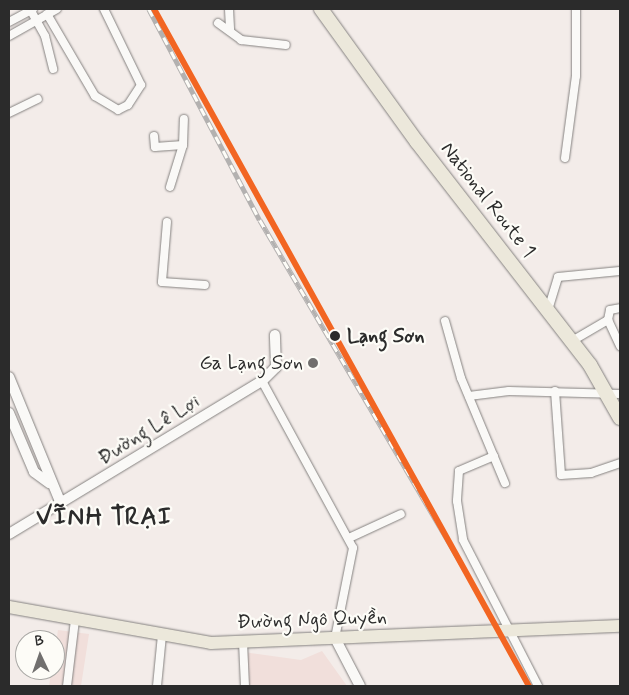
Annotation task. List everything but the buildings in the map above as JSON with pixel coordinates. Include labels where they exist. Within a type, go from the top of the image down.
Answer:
[{"type":"highway","name":"National Route 1","points":[[321,9],[411,135],[614,394],[620,418]]},
{"type":"main road","name":"Đường Ngô Quyền","points":[[9,607],[162,636],[211,643],[620,626]]},
{"type":"street","points":[[9,22],[31,9],[37,20],[53,69]]},
{"type":"street","points":[[9,36],[56,9]]},
{"type":"street","points":[[47,14],[95,96],[108,108],[118,110],[128,105],[140,91],[139,74],[104,9]]},
{"type":"street","points":[[229,9],[230,31]]},
{"type":"street","points":[[565,158],[576,76],[576,9]]},
{"type":"street","points":[[218,23],[241,40],[286,45]]},
{"type":"street","points":[[9,113],[38,99]]},
{"type":"street","points":[[170,188],[183,145],[184,120]]},
{"type":"street","points":[[154,136],[155,148],[183,145]]},
{"type":"street","points":[[167,222],[162,282],[205,285]]},
{"type":"street","points":[[548,310],[558,276],[620,271]]},
{"type":"street","points":[[620,308],[610,310],[608,320],[620,346]]},
{"type":"street","points":[[572,341],[608,320]]},
{"type":"street","points":[[444,321],[469,396],[505,483]]},
{"type":"street","name":"Đường Lê Lợi","points":[[9,534],[262,381],[276,367],[274,335]]},
{"type":"street","points":[[9,377],[25,412],[48,483],[61,504]]},
{"type":"street","points":[[262,381],[349,538],[352,562],[335,638],[360,686]]},
{"type":"street","points":[[469,396],[555,391],[614,394]]},
{"type":"street","points":[[555,391],[561,475],[591,473],[620,464]]},
{"type":"street","points":[[25,412],[10,416],[34,472],[48,483]]},
{"type":"street","points":[[494,456],[459,471],[457,501],[463,540],[507,630],[538,686]]},
{"type":"street","points":[[349,538],[401,514]]},
{"type":"street","points":[[67,686],[76,620]]},
{"type":"street","points":[[157,686],[162,636]]},
{"type":"street","points":[[242,642],[245,686]]},
{"type":"shaded area","points":[[65,631],[89,634],[81,686],[49,686],[50,680],[65,680]]},
{"type":"shaded area","points":[[322,651],[347,686],[244,686],[243,652],[301,660]]},
{"type":"railway","points":[[149,9],[260,220],[462,564]]},
{"type":"transit line","points":[[154,9],[529,686]]},
{"type":"place","name":"Lạng Sơn","points":[[335,336]]},
{"type":"place","name":"Ga Lạng Sơn","points":[[313,363]]},
{"type":"district","name":"VĨNH TRẠI","points":[[104,518]]}]
